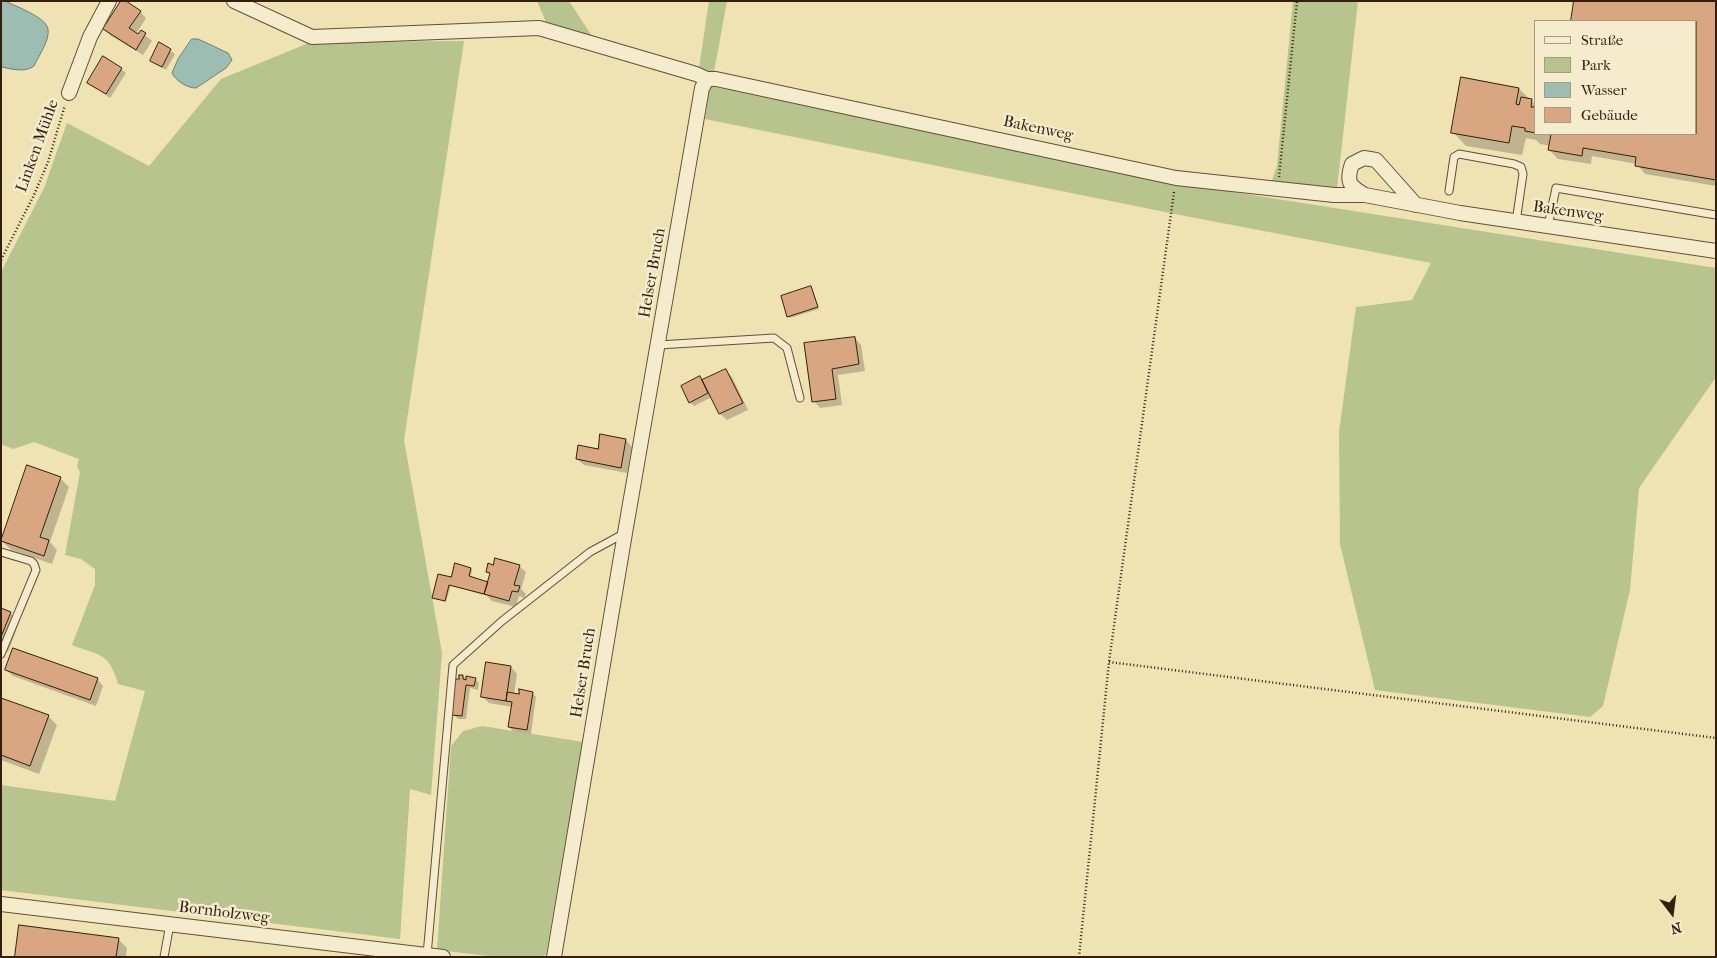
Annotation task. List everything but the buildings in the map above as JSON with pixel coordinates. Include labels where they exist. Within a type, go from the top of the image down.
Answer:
[{"type":"street","points":[[69,93],[90,37],[109,1]]},
{"type":"street","points":[[234,1],[312,37],[539,28],[696,74],[707,79]]},
{"type":"street","name":"Bakenweg","points":[[707,79],[716,79],[1176,178],[1334,195],[1365,195],[1516,222],[1716,251]]},
{"type":"street","name":"Helser Bruch","points":[[554,957],[702,88],[707,79]]},
{"type":"street","points":[[1365,195],[1352,188],[1348,176],[1352,164],[1364,158],[1376,160],[1416,205]]},
{"type":"street","name":"Bornholzweg","points":[[1,904],[443,957]]},
{"type":"lane","points":[[1449,191],[1454,157],[1459,154],[1521,167],[1523,174],[1516,222]]},
{"type":"lane","points":[[1548,226],[1556,188],[1716,215]]},
{"type":"lane","points":[[658,345],[774,338],[787,348],[800,398]]},
{"type":"lane","points":[[427,955],[453,666],[502,621],[590,552],[625,533]]},
{"type":"lane","points":[[1,552],[31,562],[36,570],[1,654]]},
{"type":"lane","points":[[164,957],[170,924]]},
{"type":"path","points":[[1278,189],[1298,1]]},
{"type":"path","name":"Linken Mühle","points":[[1,260],[34,195],[48,162],[69,93]]},
{"type":"path","points":[[1079,957],[1109,662],[1176,178]]},
{"type":"path","points":[[1109,662],[1716,738]]},
{"type":"green space","points":[[537,1],[569,1],[594,39],[548,27]]},
{"type":"green space","points":[[709,1],[727,1],[714,72],[699,68]]},
{"type":"green space","points":[[1293,1],[1358,1],[1337,189],[1271,183],[1277,166]]},
{"type":"green space","points":[[464,41],[404,440],[442,653],[431,795],[410,789],[400,939],[1,890],[1,785],[115,801],[145,691],[118,684],[107,660],[72,645],[95,585],[95,569],[81,559],[65,555],[80,472],[77,466],[79,459],[34,442],[13,449],[1,444],[1,272],[44,188],[67,123],[149,166],[221,79],[311,42]]},
{"type":"green space","points":[[710,86],[1169,182],[1716,268],[1716,377],[1639,488],[1630,590],[1603,706],[1590,717],[1375,690],[1340,544],[1339,432],[1356,307],[1412,300],[1431,263],[1175,214],[705,119]]},
{"type":"green space","points":[[482,726],[583,742],[546,954],[542,957],[498,957],[437,950],[451,746],[463,731]]},
{"type":"water","points":[[1,1],[5,1],[36,16],[42,20],[48,29],[44,48],[34,66],[30,68],[18,70],[1,67]]},
{"type":"water","points":[[192,39],[198,39],[228,53],[232,60],[226,68],[196,88],[182,84],[172,73],[178,59]]}]
